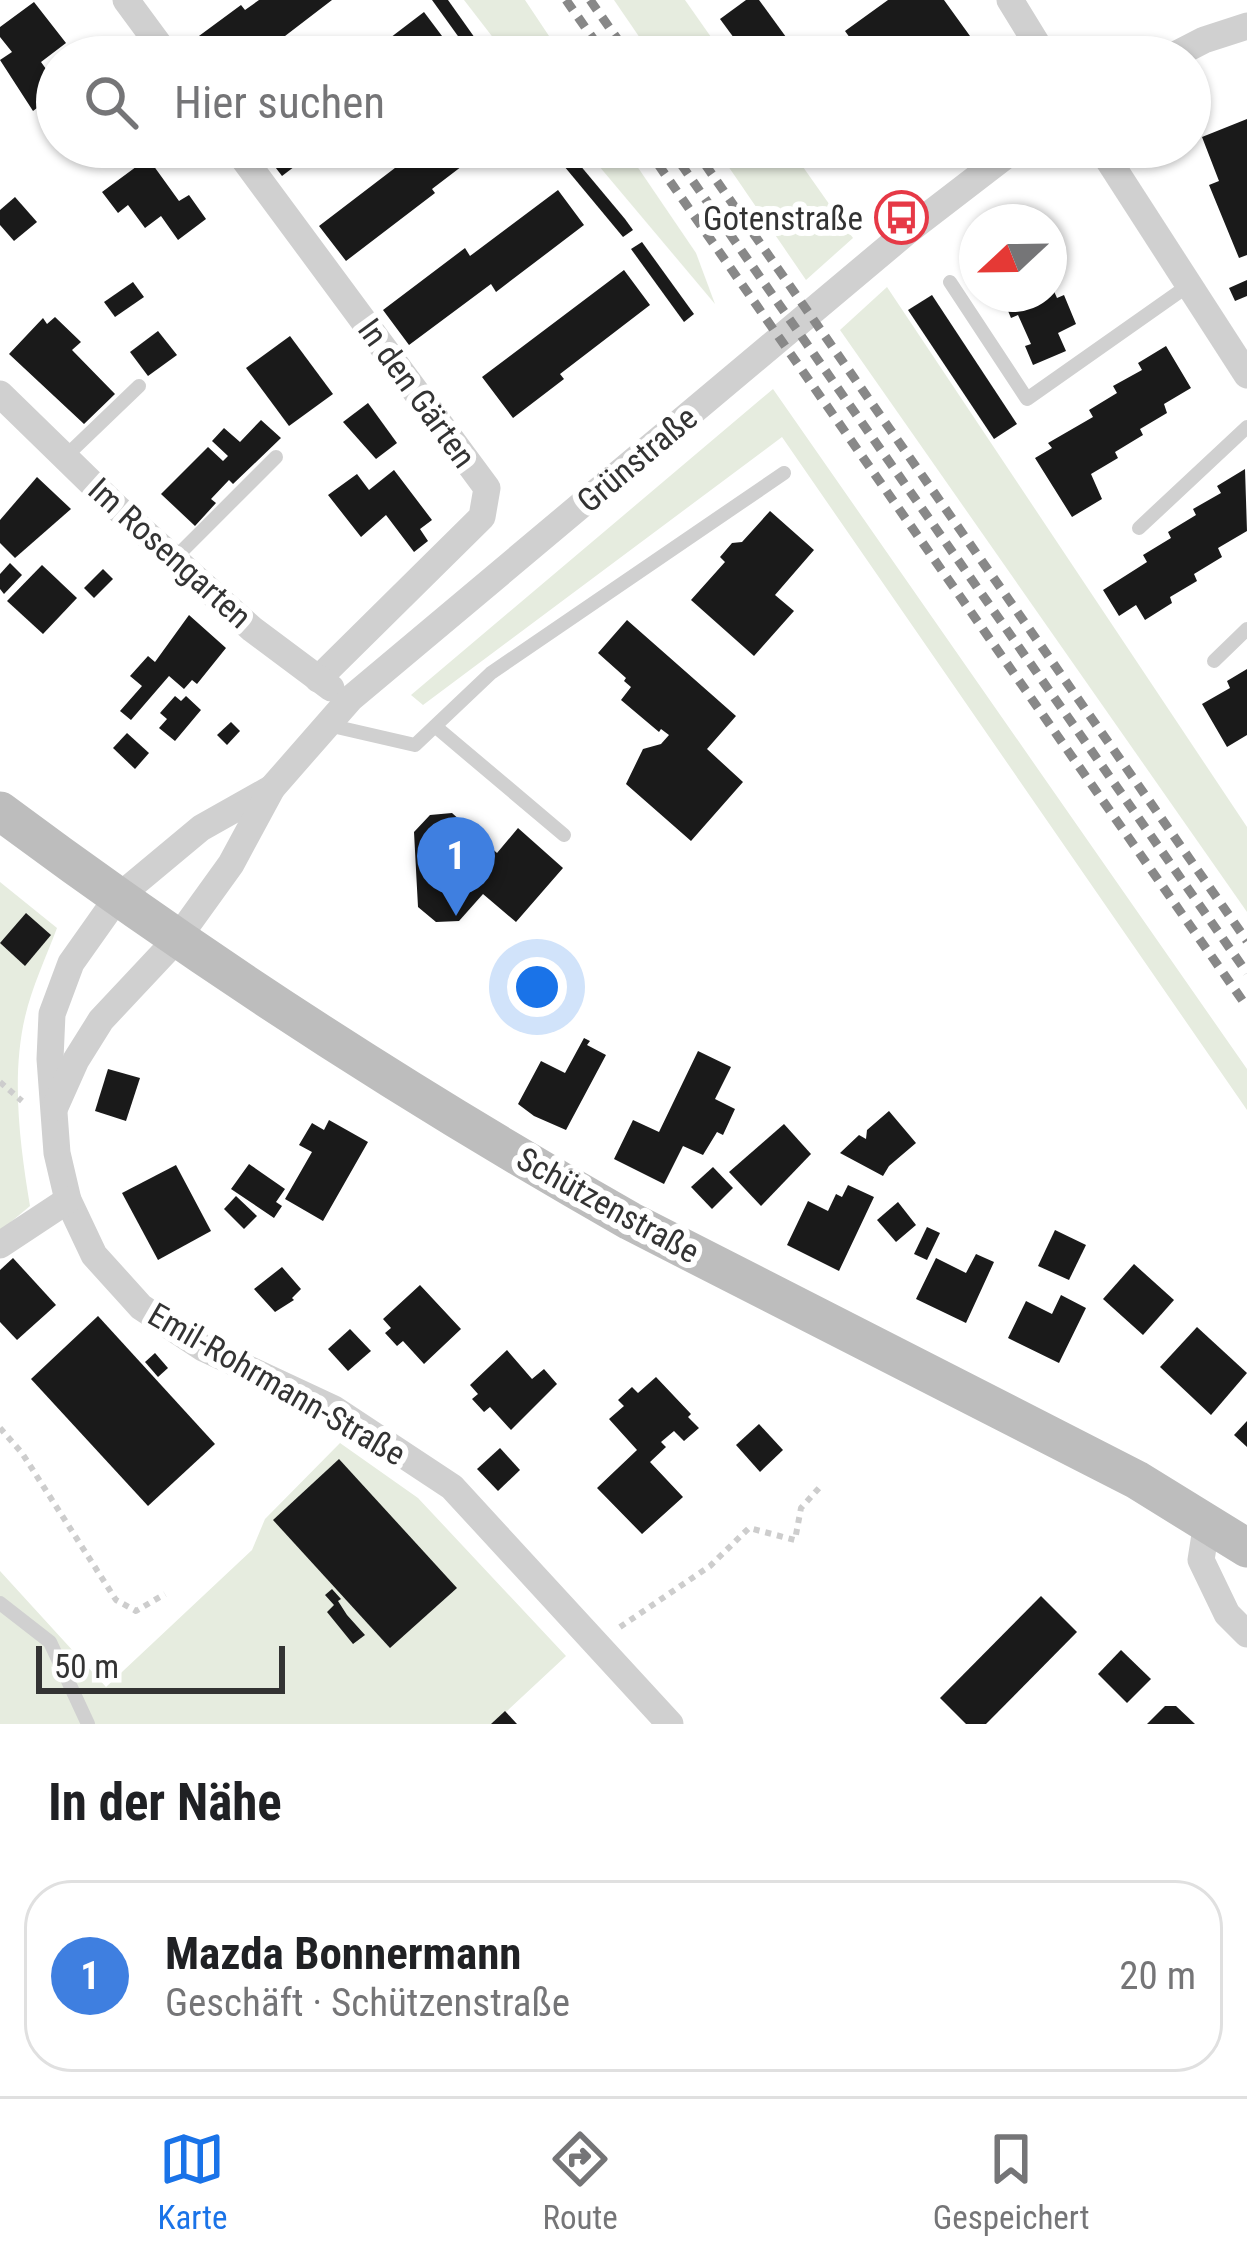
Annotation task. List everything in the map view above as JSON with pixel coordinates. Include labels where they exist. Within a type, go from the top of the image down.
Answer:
[{"type":"main road","name":"Schützenstraße","points":[[0,811],[117,898],[388,1077],[613,1211],[1137,1480],[1247,1548]]},
{"type":"street","points":[[126,0],[153,36]]},
{"type":"street","points":[[1010,0],[1032,36]]},
{"type":"street","points":[[1211,38],[1247,26]]},
{"type":"street","name":"In den Gärten","points":[[251,168],[487,488],[482,517],[317,679]]},
{"type":"street","name":"Grünstraße","points":[[177,939],[231,864],[272,788],[350,700],[909,230],[990,168]]},
{"type":"street","points":[[1114,168],[1247,375]]},
{"type":"street","name":"Im Rosengarten","points":[[0,394],[252,629],[350,700]]},
{"type":"street","name":"Grünstraße","points":[[117,898],[201,828],[272,788]]},
{"type":"street","name":"Emil-Rohrmann-Straße","points":[[117,898],[71,963],[52,1015],[57,1153],[68,1200],[94,1255],[141,1306],[203,1348],[334,1409],[452,1487],[670,1724]]},
{"type":"street","points":[[55,1107],[101,1019],[177,939]]},
{"type":"street","points":[[0,1245],[68,1200]]},
{"type":"street","points":[[1207,1522],[1201,1560],[1227,1614],[1247,1634]]},
{"type":"lane","points":[[950,282],[1028,399],[1189,285]]},
{"type":"lane","points":[[65,458],[139,386]]},
{"type":"lane","points":[[1139,528],[1247,427]]},
{"type":"lane","points":[[174,559],[276,457]]},
{"type":"lane","points":[[328,724],[415,745],[491,673],[784,473]]},
{"type":"lane","points":[[1214,661],[1247,628]]},
{"type":"lane","points":[[436,727],[564,835]]},
{"type":"lane","points":[[0,1603],[50,1642],[88,1724]]},
{"type":"path","points":[[0,1428],[22,1454],[116,1600],[136,1611],[165,1594]]},
{"type":"path","points":[[618,1628],[710,1566],[749,1528],[795,1540],[801,1508],[819,1488]]},
{"type":"shaded area","points":[[464,0],[525,0],[549,36],[492,36]]},
{"type":"shaded area","points":[[614,0],[685,0],[710,36],[639,36]]},
{"type":"shaded area","points":[[601,168],[638,168],[696,253],[715,304]]},
{"type":"shaded area","points":[[729,168],[804,168],[853,238],[806,280]]},
{"type":"shaded area","points":[[887,287],[1247,827],[1247,912],[840,330]]},
{"type":"shaded area","points":[[773,389],[1247,1069],[1247,1110],[782,437],[423,705],[411,695]]},
{"type":"shaded area","points":[[0,882],[57,928],[28,1006],[18,1063],[20,1136],[30,1206],[0,1231]]},
{"type":"shaded area","points":[[340,1443],[418,1498],[566,1656],[493,1724],[0,1724],[0,1571],[106,1687],[252,1550],[265,1519]]},
{"type":"building","points":[[259,0],[332,0],[285,36],[199,36],[241,5],[245,10]]},
{"type":"building","points":[[432,0],[448,0],[474,36],[458,36]]},
{"type":"building","points":[[746,0],[759,0],[785,36],[733,36],[720,19]]},
{"type":"building","points":[[888,0],[944,0],[970,36],[849,36],[845,31]]},
{"type":"building","points":[[34,2],[61,36],[36,36],[33,111],[0,60],[12,52],[0,37],[0,27]]},
{"type":"building","points":[[424,12],[442,36],[393,36]]},
{"type":"building","points":[[1247,119],[1247,255],[1239,258],[1209,185],[1219,181],[1211,160],[1211,133]]},
{"type":"building","points":[[134,168],[155,168],[179,201],[189,195],[206,219],[178,240],[161,216],[145,228],[128,205],[118,213],[102,192]]},
{"type":"building","points":[[395,168],[460,168],[432,189],[435,193],[346,261],[319,226]]},
{"type":"building","points":[[566,168],[582,168],[633,230],[623,237]]},
{"type":"building","points":[[558,190],[584,225],[496,292],[491,284],[409,345],[383,310],[465,248],[470,256]]},
{"type":"building","points":[[15,197],[37,222],[14,241],[0,225],[0,210]]},
{"type":"building","points":[[642,242],[694,314],[684,322],[631,249]]},
{"type":"building","points":[[624,270],[650,305],[560,374],[564,379],[513,418],[482,377]]},
{"type":"building","points":[[1247,280],[1247,296],[1235,301],[1229,288]]},
{"type":"building","points":[[133,282],[144,297],[115,317],[104,302]]},
{"type":"building","points":[[932,295],[1017,424],[994,439],[908,310]]},
{"type":"building","points":[[1067,302],[1076,324],[1058,333],[1066,351],[1033,365],[1025,346],[1031,344],[1018,315],[1011,318],[1008,312],[1067,312]]},
{"type":"building","points":[[55,317],[81,342],[72,350],[115,394],[84,424],[9,354],[43,318],[47,324]]},
{"type":"building","points":[[158,331],[177,355],[148,376],[130,352]]},
{"type":"building","points":[[290,336],[333,394],[289,426],[246,368]]},
{"type":"building","points":[[1166,346],[1191,388],[1164,404],[1167,413],[1140,429],[1143,435],[1115,452],[1118,458],[1091,474],[1102,499],[1072,517],[1035,458],[1052,448],[1048,443],[1093,417],[1089,410],[1117,393],[1113,386],[1142,370],[1138,363]]},
{"type":"building","points":[[368,403],[397,443],[376,459],[343,422]]},
{"type":"building","points":[[261,420],[281,438],[233,484],[229,480],[195,526],[161,494],[208,447],[223,461],[228,456],[212,441],[224,428],[240,442]]},
{"type":"building","points":[[1245,469],[1247,531],[1218,548],[1222,557],[1194,574],[1197,581],[1170,597],[1172,603],[1145,620],[1136,605],[1119,616],[1103,590],[1147,562],[1143,555],[1196,515],[1193,509],[1221,493],[1217,486]]},
{"type":"building","points":[[394,470],[432,520],[420,529],[428,541],[414,552],[386,515],[361,537],[328,495],[357,474],[369,490]]},
{"type":"building","points":[[37,477],[71,509],[15,558],[0,543],[0,520]]},
{"type":"building","points":[[770,511],[814,550],[775,595],[794,611],[754,656],[691,600],[725,562],[720,557],[732,543],[742,542]]},
{"type":"building","points":[[10,563],[22,575],[4,594],[0,574]]},
{"type":"building","points":[[42,565],[77,598],[43,634],[7,601]]},
{"type":"building","points":[[103,569],[113,579],[94,598],[84,588]]},
{"type":"building","points":[[189,615],[226,648],[197,684],[192,680],[184,689],[169,676],[131,720],[120,711],[142,686],[130,676],[148,656],[155,662]]},
{"type":"building","points":[[627,620],[736,716],[707,749],[743,782],[691,841],[626,784],[643,749],[661,744],[669,735],[621,700],[631,687],[598,653]]},
{"type":"building","points":[[1247,669],[1247,735],[1227,747],[1202,704],[1230,688],[1227,681]]},
{"type":"building","points":[[175,696],[181,701],[186,696],[201,710],[175,741],[159,728],[167,719],[160,713]]},
{"type":"building","points":[[231,722],[240,731],[227,745],[217,735]]},
{"type":"building","points":[[127,733],[149,753],[135,769],[113,748]]},
{"type":"building","points":[[452,813],[497,853],[518,828],[563,868],[516,922],[483,894],[459,921],[436,922],[418,907],[414,832],[430,815]]},
{"type":"building","points":[[26,913],[51,935],[25,966],[0,943]]},
{"type":"building","points":[[584,1038],[590,1041],[587,1045],[606,1055],[566,1130],[518,1104],[541,1061],[565,1073]]},
{"type":"building","points":[[698,1051],[731,1067],[715,1099],[735,1109],[723,1135],[717,1132],[703,1155],[683,1146],[664,1184],[614,1159],[633,1120],[659,1132]]},
{"type":"building","points":[[108,1069],[140,1078],[126,1121],[95,1111]]},
{"type":"building","points":[[889,1111],[916,1143],[883,1176],[840,1153],[859,1135],[866,1139],[867,1130]]},
{"type":"building","points":[[329,1120],[368,1142],[323,1221],[285,1199],[312,1152],[299,1145],[312,1123],[324,1130]]},
{"type":"building","points":[[784,1124],[811,1154],[761,1206],[729,1172]]},
{"type":"building","points":[[249,1164],[285,1189],[276,1202],[282,1206],[274,1218],[231,1189]]},
{"type":"building","points":[[176,1165],[211,1231],[158,1260],[122,1193]]},
{"type":"building","points":[[713,1167],[733,1188],[712,1209],[691,1187]]},
{"type":"building","points":[[848,1185],[874,1197],[839,1271],[787,1245],[808,1201],[828,1211],[836,1194],[842,1197]]},
{"type":"building","points":[[236,1196],[257,1216],[244,1229],[224,1209]]},
{"type":"building","points":[[898,1202],[916,1225],[896,1242],[877,1220]]},
{"type":"building","points":[[927,1227],[940,1233],[927,1260],[914,1254]]},
{"type":"building","points":[[1055,1230],[1086,1245],[1069,1280],[1038,1266]]},
{"type":"building","points":[[976,1254],[994,1262],[966,1323],[916,1299],[936,1258],[966,1273]]},
{"type":"building","points":[[13,1258],[56,1305],[17,1340],[0,1322],[0,1270]]},
{"type":"building","points":[[1134,1264],[1174,1300],[1143,1335],[1103,1299]]},
{"type":"building","points":[[282,1267],[301,1289],[294,1300],[275,1312],[254,1289]]},
{"type":"building","points":[[420,1285],[461,1329],[424,1364],[403,1341],[397,1346],[385,1333],[391,1328],[383,1319]]},
{"type":"building","points":[[1061,1295],[1086,1308],[1059,1363],[1008,1338],[1026,1301],[1052,1314]]},
{"type":"building","points":[[98,1316],[215,1444],[148,1506],[31,1379]]},
{"type":"building","points":[[1197,1327],[1247,1373],[1211,1415],[1160,1367]]},
{"type":"building","points":[[350,1329],[371,1351],[348,1371],[328,1349]]},
{"type":"building","points":[[507,1350],[532,1379],[544,1369],[557,1384],[511,1430],[490,1407],[484,1412],[472,1399],[478,1394],[470,1385]]},
{"type":"building","points":[[155,1353],[168,1368],[158,1377],[145,1362]]},
{"type":"building","points":[[656,1377],[699,1428],[684,1441],[674,1431],[650,1462],[683,1497],[642,1534],[597,1488],[637,1450],[609,1419],[624,1406],[618,1400],[632,1387],[638,1393]]},
{"type":"building","points":[[1247,1421],[1247,1447],[1234,1435]]},
{"type":"building","points":[[759,1424],[783,1450],[760,1472],[736,1445]]},
{"type":"building","points":[[500,1448],[520,1470],[498,1491],[477,1469]]},
{"type":"building","points":[[339,1459],[457,1588],[390,1648],[273,1520]]},
{"type":"building","points":[[332,1589],[365,1635],[353,1644],[327,1612],[334,1605],[325,1595]]},
{"type":"building","points":[[1041,1596],[1077,1632],[986,1724],[966,1724],[940,1698]]},
{"type":"building","points":[[1121,1650],[1151,1679],[1127,1703],[1098,1674]]},
{"type":"building","points":[[1165,1706],[1176,1706],[1195,1724],[1147,1724]]},
{"type":"building","points":[[505,1711],[517,1724],[491,1724]]},
{"type":"railway","points":[[566,0],[591,36]]},
{"type":"railway","points":[[590,0],[615,36]]},
{"type":"railway","points":[[661,168],[1247,1007]]},
{"type":"railway","points":[[684,168],[1247,973]]},
{"type":"railway","points":[[708,168],[1247,941]]},
{"type":"place","name":"Gotenstraße","points":[[902,218]]},
{"type":"place","name":"Mazda Bonnermann","points":[[456,916]]}]
